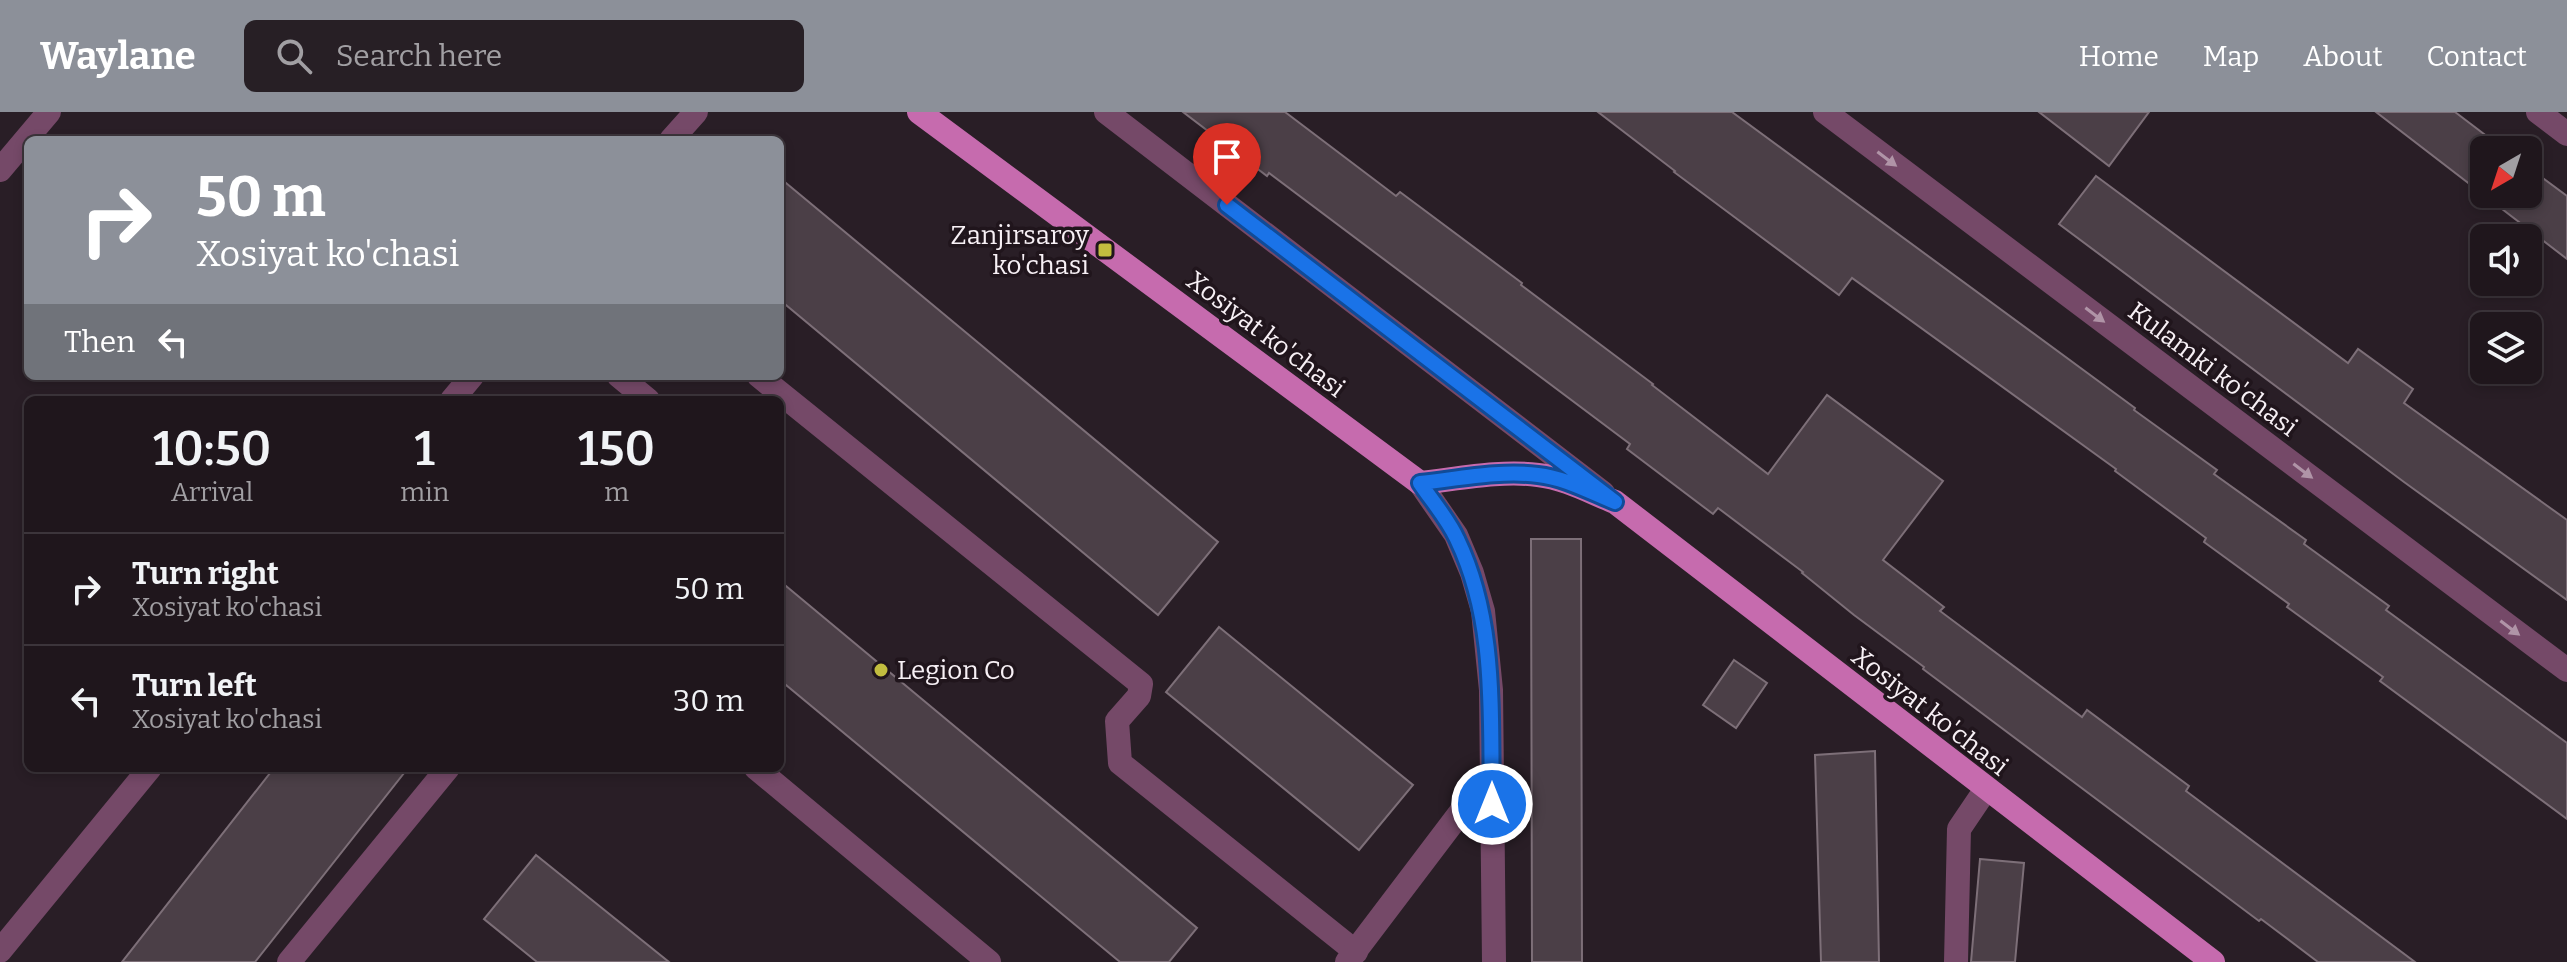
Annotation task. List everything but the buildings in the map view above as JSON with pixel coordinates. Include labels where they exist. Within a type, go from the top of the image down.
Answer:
[{"type":"main road","name":"Xosiyat ko'chasi","points":[[919,112],[1420,483],[1513,474],[1538,475],[1563,480],[1615,502],[2213,962]]},
{"type":"street","points":[[29,136],[49,112]]},
{"type":"street","points":[[675,136],[696,112]]},
{"type":"street","name":"Xosiyat ko'chasi","points":[[1106,112],[1615,502]]},
{"type":"street","name":"Kulamki ko'chasi","points":[[1825,112],[2567,670]]},
{"type":"street","points":[[2538,112],[2567,134]]},
{"type":"street","points":[[0,170],[24,142]]},
{"type":"street","points":[[455,396],[469,380]]},
{"type":"street","points":[[624,380],[643,396]]},
{"type":"street","points":[[764,380],[784,396]]},
{"type":"street","points":[[784,396],[1141,684],[1139,696],[1117,721],[1120,763],[1352,957],[1491,772]]},
{"type":"street","points":[[1420,483],[1456,535],[1483,611],[1491,690],[1494,962]]},
{"type":"street","points":[[0,951],[147,772]]},
{"type":"street","points":[[289,962],[445,772]]},
{"type":"street","points":[[761,772],[989,962]]},
{"type":"street","points":[[1956,962],[1959,829],[1986,789]]},
{"type":"place","name":"Zanjirsaroy ko'chasi","points":[[1105,250]]},
{"type":"place","name":"Legion Co","points":[[881,670]]},
{"type":"route","points":[[1227,205],[1615,502],[1563,480],[1538,475],[1513,474],[1420,483],[1456,535],[1483,611],[1491,690],[1492,804]]}]
